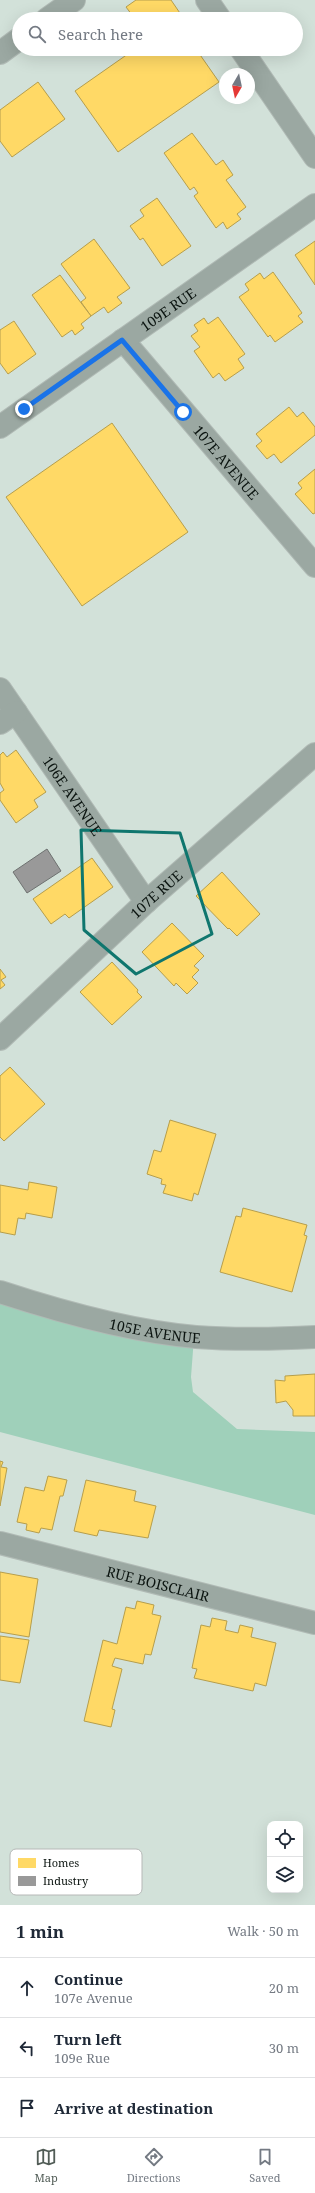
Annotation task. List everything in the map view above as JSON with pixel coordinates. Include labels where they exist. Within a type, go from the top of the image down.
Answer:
[{"type":"street","points":[[57,12],[74,0]]},
{"type":"street","points":[[208,0],[216,12]]},
{"type":"street","points":[[0,53],[12,44]]},
{"type":"street","points":[[246,56],[315,157]]},
{"type":"street","name":"109E RUE","points":[[0,427],[315,204]]},
{"type":"street","name":"107E AVENUE","points":[[122,340],[315,566]]},
{"type":"street","name":"106E AVENUE","points":[[0,689],[8,717],[146,902]]},
{"type":"street","name":"107E RUE","points":[[0,1039],[146,902],[315,754]]},
{"type":"street","name":"105E AVENUE","points":[[0,1292],[112,1322],[194,1337],[258,1339],[315,1337]]},
{"type":"street","name":"RUE BOISCLAIR","points":[[0,1543],[315,1623]]},
{"type":"highlighted area","points":[[81,830],[180,833],[212,934],[136,974],[84,930]]},
{"type":"green space","points":[[0,1292],[194,1337],[191,1377],[193,1392],[237,1429],[315,1432],[315,1515],[0,1432]]},
{"type":"building: Homes","points":[[136,0],[171,0],[179,12],[130,12],[126,7]]},
{"type":"building: Homes","points":[[125,56],[201,56],[219,82],[118,152],[75,91]]},
{"type":"building: Homes","points":[[38,82],[65,119],[12,157],[0,141],[0,110]]},
{"type":"building: Homes","points":[[192,133],[216,165],[223,160],[233,175],[226,180],[246,207],[237,214],[241,219],[227,229],[223,222],[216,228],[194,196],[198,193],[194,187],[190,190],[164,153]]},
{"type":"building: Homes","points":[[157,198],[191,246],[162,266],[143,238],[140,240],[130,226],[144,216],[140,210]]},
{"type":"building: Homes","points":[[94,239],[130,288],[117,297],[122,303],[108,313],[104,307],[91,316],[81,302],[86,298],[61,264]]},
{"type":"building: Homes","points":[[315,241],[315,285],[295,255]]},
{"type":"building: Homes","points":[[273,272],[302,313],[298,316],[303,322],[275,342],[270,335],[268,337],[239,297],[249,290],[245,284],[260,273],[264,279]]},
{"type":"building: Homes","points":[[60,275],[91,316],[81,324],[84,328],[75,335],[72,330],[62,337],[32,295]]},
{"type":"building: Homes","points":[[218,317],[245,354],[238,359],[244,368],[225,381],[219,373],[213,378],[194,351],[200,347],[191,336],[198,331],[194,325],[204,318],[208,324]]},
{"type":"building: Homes","points":[[14,321],[36,354],[8,374],[0,363],[0,330]]},
{"type":"building: Homes","points":[[289,407],[297,417],[303,412],[315,427],[315,435],[281,463],[274,454],[267,459],[256,446],[262,441],[256,434]]},
{"type":"building: Homes","points":[[112,423],[188,532],[82,606],[6,497]]},
{"type":"building: Homes","points":[[315,469],[315,513],[313,514],[295,494],[302,488],[298,483]]},
{"type":"building: Homes","points":[[16,750],[46,792],[34,800],[38,807],[16,823],[0,800],[0,793],[4,790],[0,783],[0,755],[3,752],[7,757]]},
{"type":"building: Homes","points":[[92,858],[113,887],[69,918],[65,914],[51,924],[33,899]]},
{"type":"building: Homes","points":[[222,872],[260,914],[237,936],[229,928],[228,929],[196,896]]},
{"type":"building: Homes","points":[[172,923],[204,956],[194,966],[199,970],[192,977],[198,983],[187,994],[176,983],[174,986],[142,952]]},
{"type":"building: Homes","points":[[112,962],[138,990],[137,992],[142,997],[112,1025],[80,992]]},
{"type":"building: Homes","points":[[0,969],[6,977],[1,980],[5,985],[0,989]]},
{"type":"building: Homes","points":[[10,1067],[45,1104],[4,1141],[0,1137],[0,1076]]},
{"type":"building: Homes","points":[[170,1120],[216,1134],[198,1195],[194,1193],[192,1201],[163,1193],[166,1185],[161,1184],[162,1179],[147,1174],[154,1150],[161,1152]]},
{"type":"building: Homes","points":[[29,1182],[57,1187],[52,1218],[26,1213],[25,1219],[18,1218],[15,1235],[0,1232],[0,1185],[28,1190]]},
{"type":"building: Homes","points":[[243,1208],[307,1225],[304,1235],[307,1236],[292,1292],[220,1272],[236,1216],[241,1217]]},
{"type":"building: Homes","points":[[315,1374],[315,1416],[293,1416],[293,1410],[286,1401],[276,1403],[275,1380],[285,1381],[285,1376]]},
{"type":"building: Homes","points":[[0,1461],[3,1462],[1,1467],[7,1468],[0,1506]]},
{"type":"building: Homes","points":[[48,1476],[67,1480],[63,1496],[60,1496],[52,1530],[41,1528],[39,1533],[26,1530],[27,1524],[17,1522],[25,1487],[44,1491]]},
{"type":"building: Homes","points":[[86,1480],[136,1491],[134,1501],[156,1506],[148,1538],[99,1530],[97,1536],[74,1531]]},
{"type":"building: Homes","points":[[0,1572],[38,1579],[29,1637],[0,1632]]},
{"type":"building: Homes","points":[[137,1601],[154,1605],[152,1614],[161,1616],[151,1655],[145,1654],[143,1664],[115,1658],[112,1666],[122,1669],[112,1709],[115,1710],[111,1727],[84,1721],[103,1640],[117,1644],[126,1607],[135,1609]]},
{"type":"building: Homes","points":[[212,1618],[227,1621],[225,1630],[238,1633],[240,1625],[253,1628],[251,1637],[276,1643],[266,1686],[255,1683],[253,1691],[194,1678],[197,1669],[192,1668],[201,1625],[210,1627]]},
{"type":"building: Homes","points":[[0,1636],[29,1640],[20,1683],[0,1680]]},
{"type":"building: Industry","points":[[47,849],[61,871],[27,893],[13,872]]},
{"type":"route","points":[[24,409],[122,340],[183,412]]}]
